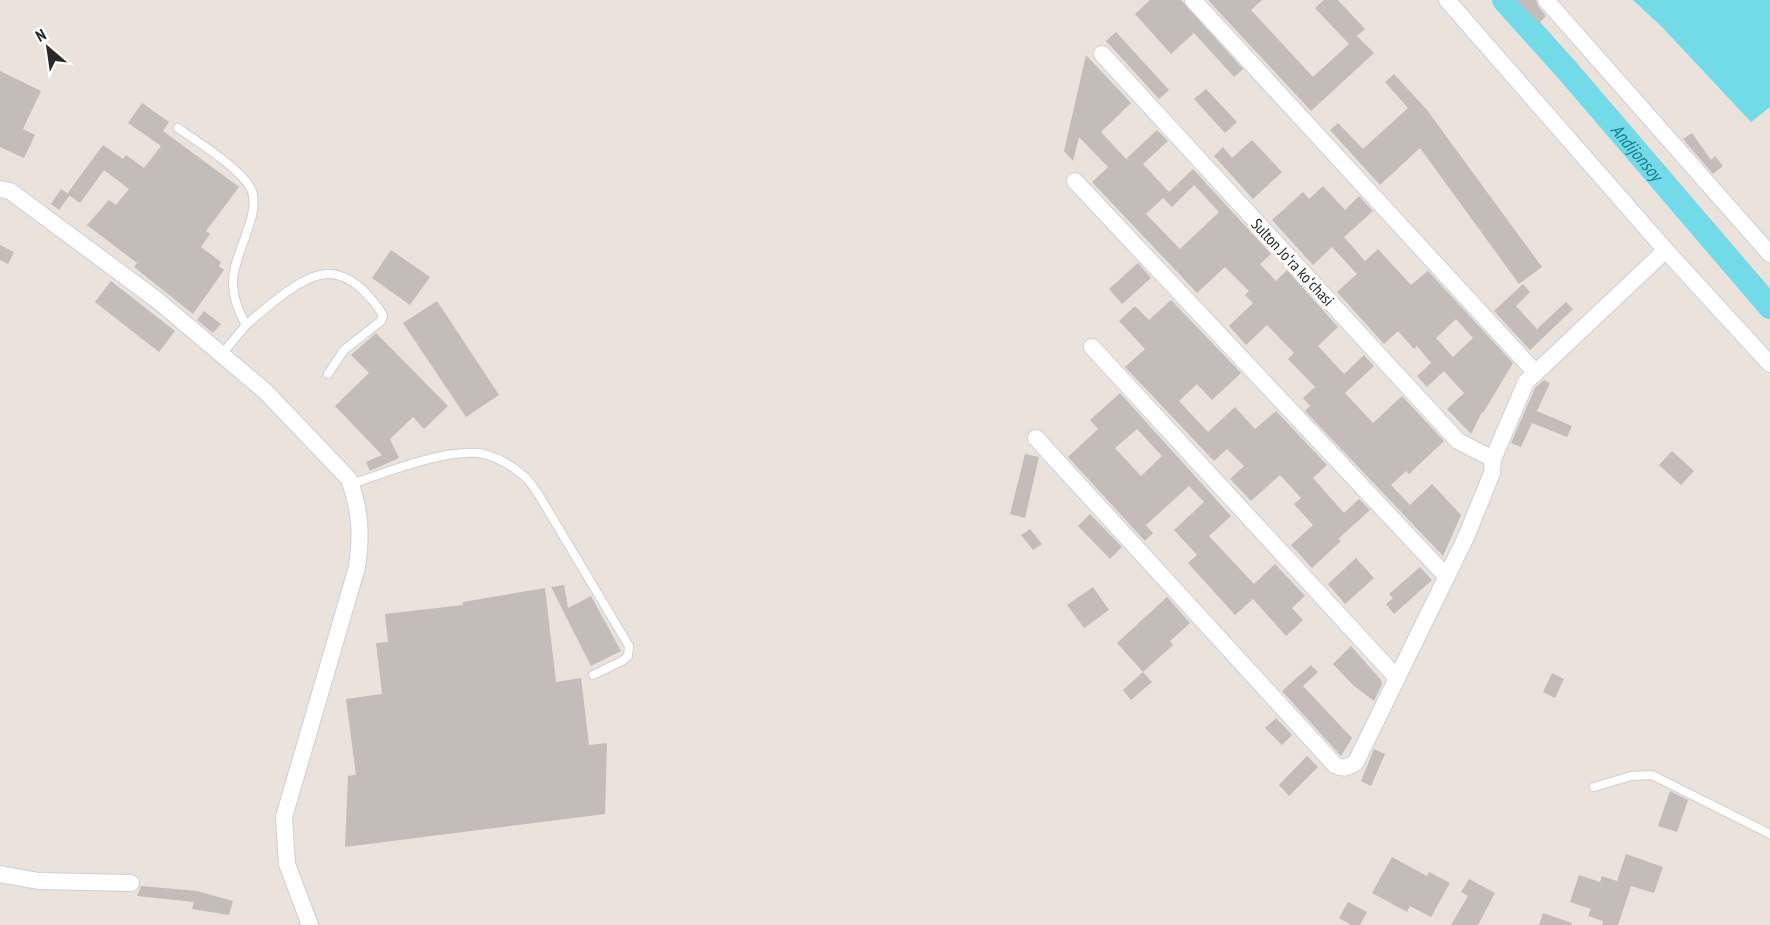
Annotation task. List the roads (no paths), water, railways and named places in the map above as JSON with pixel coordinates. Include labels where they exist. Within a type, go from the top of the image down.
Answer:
[{"type":"street","points":[[1193,0],[1536,373]]},
{"type":"street","points":[[1447,0],[1666,250],[1770,364]]},
{"type":"street","points":[[1546,0],[1770,254]]},
{"type":"street","name":"Sulton Joʻra koʻchasi","points":[[1102,54],[1458,441],[1493,459]]},
{"type":"street","points":[[1075,181],[1447,577]]},
{"type":"street","points":[[0,189],[10,191],[148,293],[222,354],[266,391],[349,478],[355,497],[361,540],[357,567],[284,817],[286,864],[310,925]]},
{"type":"street","points":[[1036,438],[1335,765],[1342,768],[1350,767],[1356,762],[1467,537],[1492,473],[1493,459],[1526,382],[1666,250]]},
{"type":"street","points":[[1092,347],[1397,678]]},
{"type":"street","points":[[0,874],[39,881],[131,883]]},
{"type":"lane","points":[[178,128],[237,172],[250,188],[255,202],[233,278],[235,305],[246,325]]},
{"type":"lane","points":[[222,354],[246,325],[296,286],[328,273],[340,275],[357,285],[371,298],[383,316],[381,321],[344,350],[328,374]]},
{"type":"lane","points":[[351,484],[446,456],[477,453],[501,461],[519,472],[528,480],[543,502],[629,646],[628,656],[622,661],[593,675]]},
{"type":"lane","points":[[1594,787],[1631,776],[1652,775],[1770,834]]},
{"type":"water","points":[[1633,0],[1770,0],[1770,107],[1751,122],[1661,26]]},
{"type":"waterway","name":"Andijonsoy","points":[[1504,0],[1770,307]]}]
